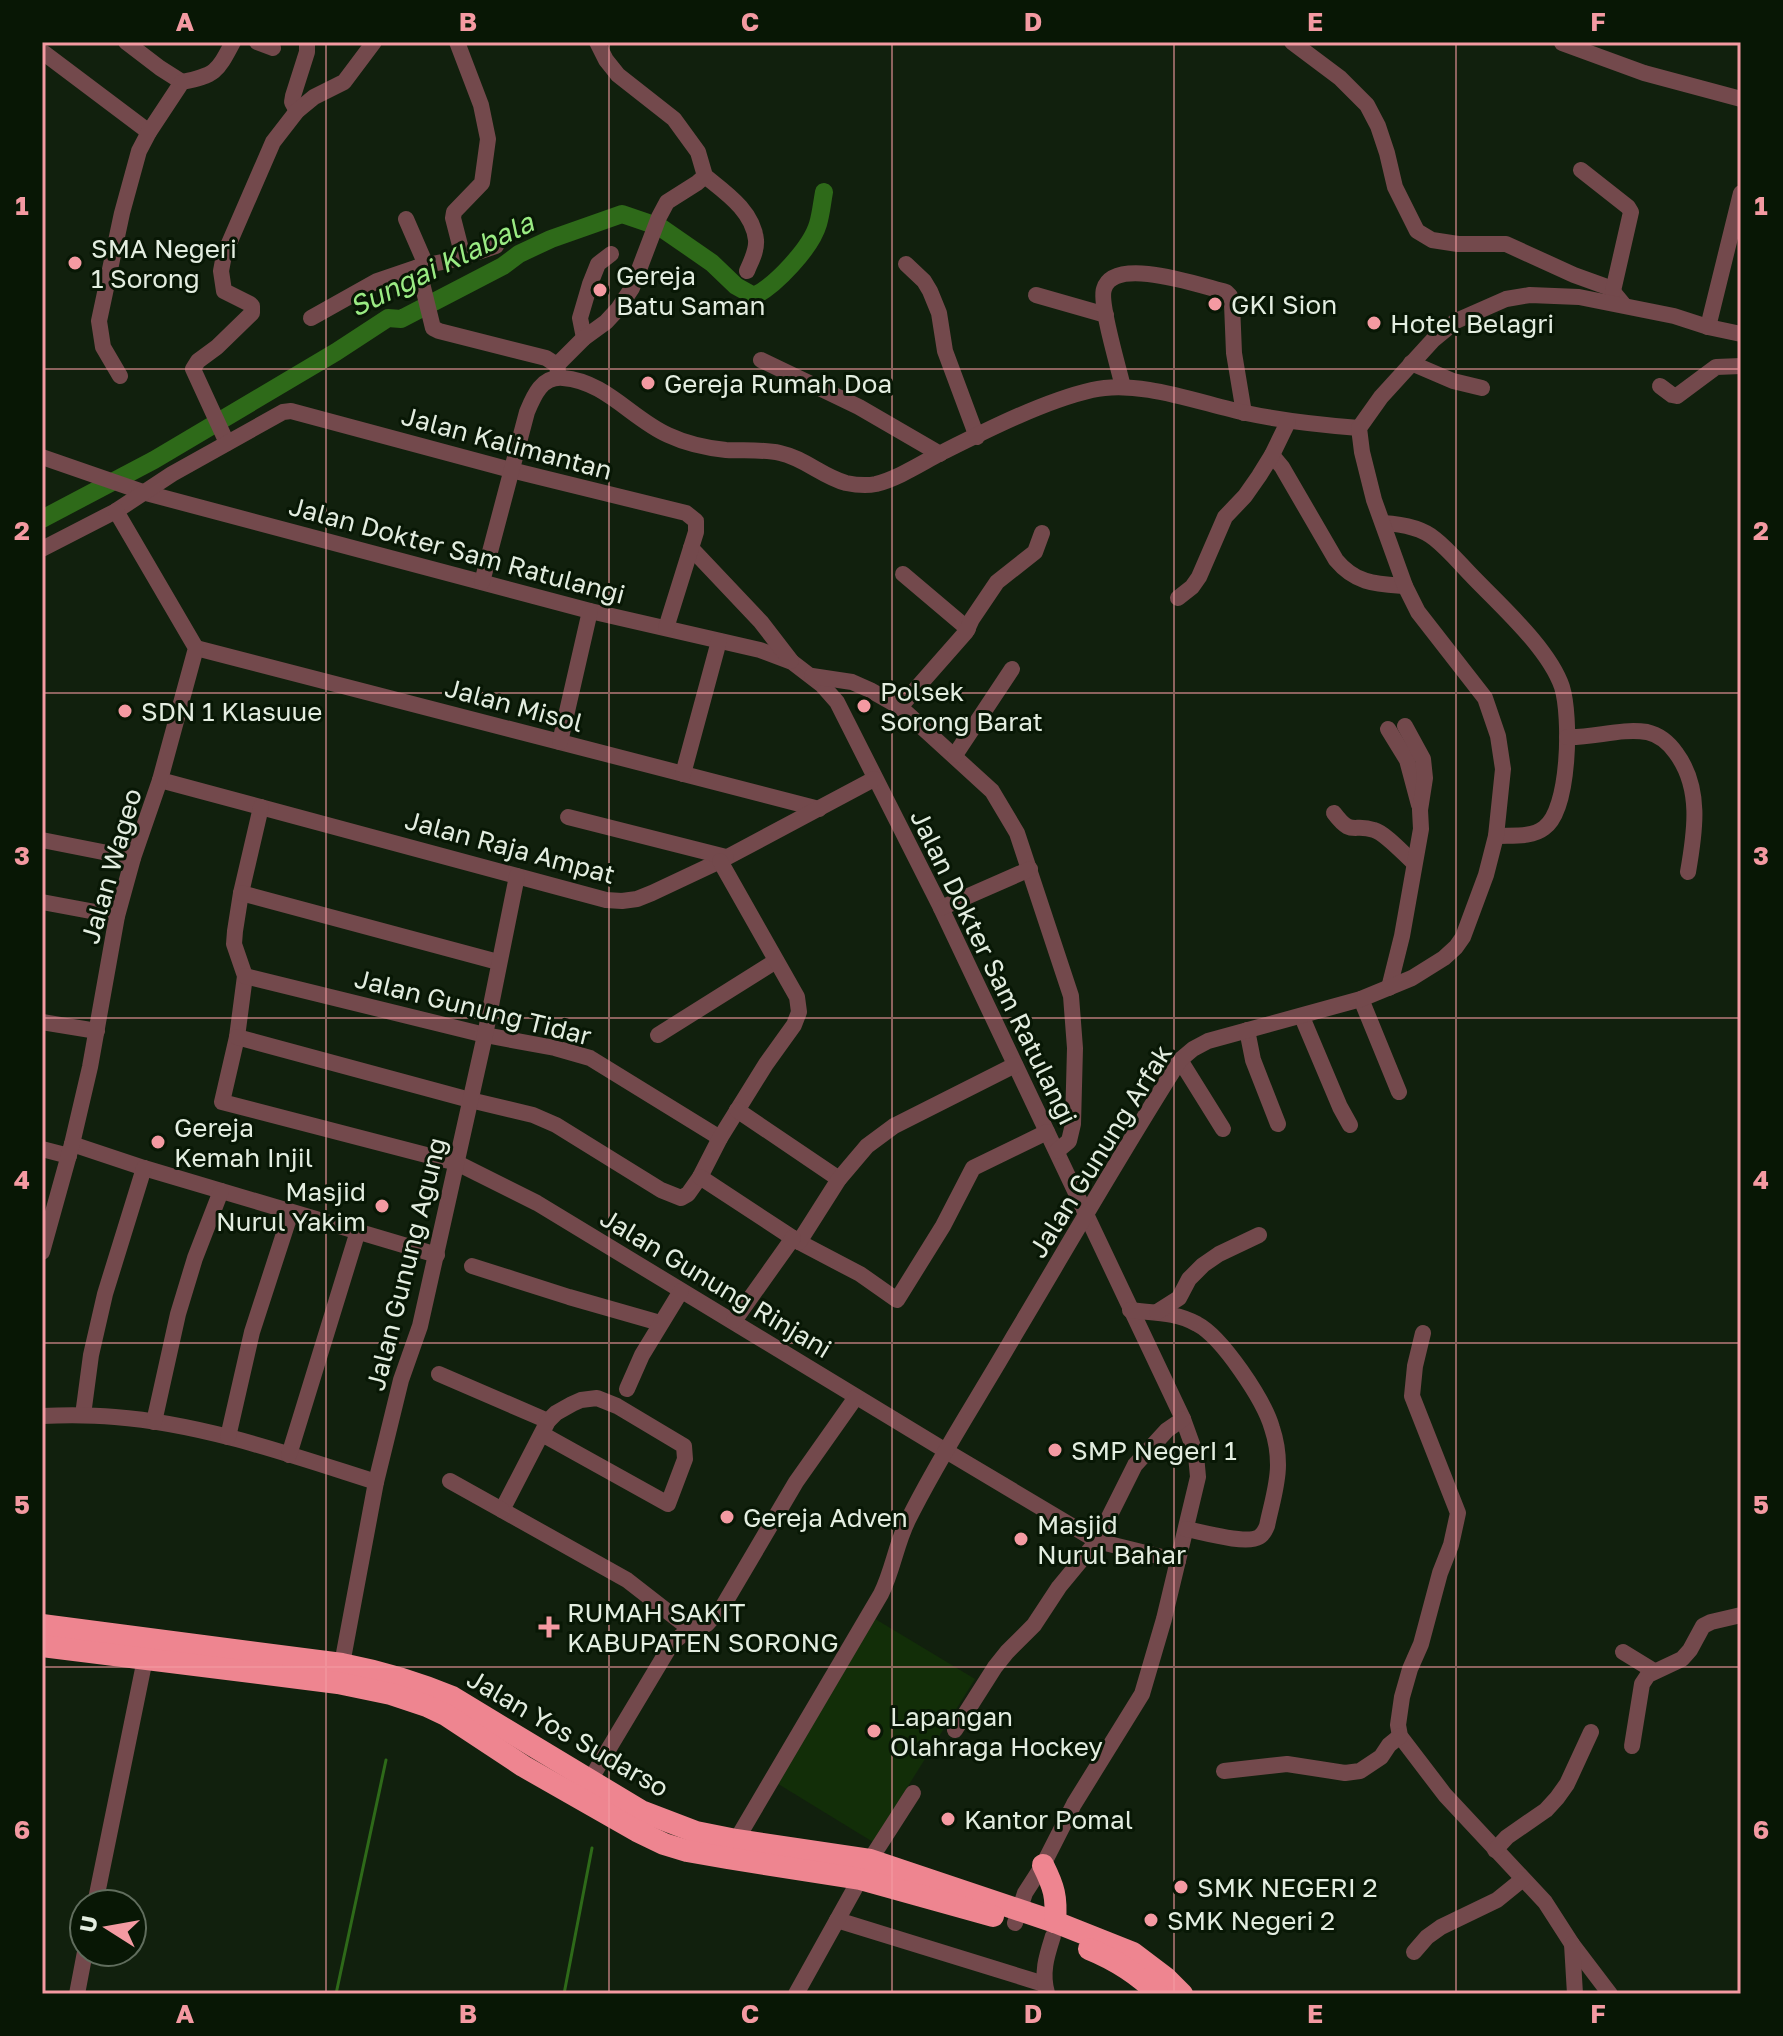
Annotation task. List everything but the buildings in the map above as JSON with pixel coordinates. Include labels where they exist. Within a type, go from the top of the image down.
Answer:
[{"type":"highway","name":"Jalan Yos Sudarso","points":[[42,1625],[342,1664],[422,1684],[523,1766],[637,1831],[676,1847],[732,1849],[865,1869],[1133,1953],[1182,1994]]},
{"type":"highway","name":"Jalan Yos Sudarso","points":[[42,1646],[338,1683],[391,1694],[427,1706],[449,1706],[590,1780],[641,1811],[732,1849]]},
{"type":"highway","points":[[1043,1865],[1055,1888],[1054,1929]]},
{"type":"highway","name":"Jalan Yos Sudarso","points":[[1054,1929],[1129,1969],[1158,1994]]},
{"type":"street","points":[[126,42],[182,82],[202,78],[219,68],[233,42]]},
{"type":"street","points":[[297,111],[292,102],[307,52],[307,42]]},
{"type":"street","points":[[224,437],[193,369],[198,361],[250,317],[252,310],[250,304],[224,291],[221,271],[224,255],[273,142],[297,111],[314,97],[344,82],[374,42]]},
{"type":"street","points":[[457,42],[481,105],[488,139],[482,183],[454,212],[463,257]]},
{"type":"street","points":[[597,42],[618,75],[674,119],[698,152],[705,176],[746,212],[756,241],[747,271]]},
{"type":"street","points":[[1292,42],[1340,78],[1367,105],[1378,126],[1395,187],[1417,231],[1432,240],[1458,244],[1506,244],[1610,288],[1624,305]]},
{"type":"street","points":[[1562,43],[1644,73],[1741,99]]},
{"type":"street","points":[[45,50],[149,132]]},
{"type":"street","points":[[120,376],[103,347],[99,321],[139,151],[182,82]]},
{"type":"street","points":[[1581,170],[1631,212],[1613,291]]},
{"type":"street","points":[[482,582],[535,392],[558,371],[584,338],[618,309],[632,288],[650,237],[667,202],[705,176]]},
{"type":"street","points":[[1708,327],[1741,193]]},
{"type":"street","points":[[406,219],[422,266],[423,293],[433,328],[546,358],[558,371],[596,388],[648,425],[670,436],[724,450],[791,456],[842,482],[855,485],[879,483],[1023,415],[1095,389],[1123,387],[1288,422],[1359,428],[1381,397],[1433,340],[1456,321],[1506,299],[1530,295],[1579,297],[1674,316],[1741,334]]},
{"type":"street","points":[[311,318],[377,281],[496,246]]},
{"type":"street","points":[[584,338],[580,318],[590,284],[598,264],[611,254]]},
{"type":"street","points":[[906,264],[930,291],[939,313],[945,351],[977,437]]},
{"type":"street","points":[[1123,387],[1104,305],[1104,287],[1110,279],[1120,274],[1152,274],[1226,292],[1230,296],[1234,353],[1244,413]]},
{"type":"street","points":[[1036,295],[1106,315]]},
{"type":"street","points":[[761,360],[869,412],[940,454]]},
{"type":"street","points":[[1411,363],[1453,381],[1482,388]]},
{"type":"street","points":[[1660,386],[1677,396],[1716,367],[1741,366]]},
{"type":"street","name":"Jalan Kalimantan","points":[[42,549],[146,493],[224,437],[291,411],[686,513],[696,521],[697,526],[691,548]]},
{"type":"street","points":[[1178,598],[1199,577],[1225,517],[1245,496],[1272,455],[1288,422]]},
{"type":"street","name":"Jalan Gunung Arfak","points":[[732,1849],[881,1594],[889,1577],[897,1544],[946,1451],[1123,1150],[1180,1060],[1208,1041],[1302,1017],[1389,988],[1444,958],[1463,937],[1486,875],[1496,836],[1503,769],[1500,745],[1485,698],[1418,612],[1405,586],[1374,500],[1359,428]]},
{"type":"street","points":[[1272,455],[1345,571],[1368,582],[1405,586]]},
{"type":"street","name":"Jalan Dokter Sam Ratulangi","points":[[42,457],[146,493],[590,611],[760,650],[792,662],[812,676],[837,702],[941,908],[1057,1151],[1183,1419],[1196,1455],[1198,1477],[1142,1694],[1074,1804],[1025,1893],[1017,1916]]},
{"type":"street","points":[[116,511],[196,648]]},
{"type":"street","points":[[1383,523],[1401,524],[1434,538],[1512,617],[1546,657],[1562,686],[1567,737],[1562,793],[1557,811],[1550,824],[1534,834],[1496,836]]},
{"type":"street","points":[[900,707],[968,629],[997,582],[1035,552],[1042,533]]},
{"type":"street","points":[[666,628],[691,548],[761,622],[792,662]]},
{"type":"street","points":[[903,574],[968,629]]},
{"type":"street","points":[[560,742],[590,611]]},
{"type":"street","points":[[683,774],[719,641]]},
{"type":"street","name":"Jalan Misol","points":[[196,648],[819,809]]},
{"type":"street","name":"Jalan Wageo","points":[[42,1252],[70,1150],[97,1031],[117,916],[160,780],[196,648]]},
{"type":"street","points":[[955,755],[1012,669]]},
{"type":"street","points":[[812,676],[852,682],[900,707],[992,791],[1017,833],[1071,996],[1075,1083],[1072,1130],[1069,1141],[1057,1151]]},
{"type":"street","points":[[1389,988],[1402,936],[1421,829],[1420,810],[1397,727]]},
{"type":"street","points":[[1567,737],[1645,732],[1656,734],[1670,745],[1680,759],[1694,798],[1694,842],[1688,872]]},
{"type":"street","name":"Jalan Raja Ampat","points":[[160,780],[606,900],[622,901],[652,893],[723,859],[874,779]]},
{"type":"street","points":[[261,807],[235,931],[234,944],[245,976],[237,1037],[533,1115],[556,1125],[672,1196],[681,1198],[688,1194],[700,1177],[737,1110],[794,1025],[799,1012],[797,997],[723,859],[568,817]]},
{"type":"street","points":[[1334,813],[1342,823],[1353,829],[1376,830],[1414,863]]},
{"type":"street","points":[[42,840],[133,858]]},
{"type":"street","points":[[941,908],[1030,869]]},
{"type":"street","name":"Jalan Gunung Agung","points":[[342,1664],[376,1482],[437,1255],[517,876]]},
{"type":"street","points":[[241,893],[498,962]]},
{"type":"street","points":[[42,902],[117,916]]},
{"type":"street","points":[[658,1035],[776,961]]},
{"type":"street","name":"Jalan Gunung Tidar","points":[[245,976],[590,1058],[720,1138]]},
{"type":"street","points":[[1361,999],[1399,1092]]},
{"type":"street","points":[[1302,1017],[1350,1125]]},
{"type":"street","points":[[42,1022],[97,1031]]},
{"type":"street","points":[[1247,1030],[1253,1060],[1278,1124]]},
{"type":"street","name":"Jalan Gunung Rinjani","points":[[237,1037],[222,1102],[469,1168],[537,1203],[1097,1541],[1178,1561]]},
{"type":"street","points":[[1180,1060],[1223,1129]]},
{"type":"street","points":[[734,1321],[867,1146],[882,1134],[941,1101],[1015,1065]]},
{"type":"street","points":[[737,1110],[839,1179]]},
{"type":"street","points":[[700,1177],[796,1240],[860,1274],[897,1300],[943,1226],[973,1168],[1047,1132]]},
{"type":"street","points":[[42,1149],[70,1150],[144,1168],[437,1255]]},
{"type":"street","points":[[83,1415],[91,1355],[105,1294],[144,1168]]},
{"type":"street","points":[[154,1422],[190,1272],[221,1191]]},
{"type":"street","points":[[228,1437],[252,1332],[291,1212]]},
{"type":"street","points":[[289,1455],[358,1231]]},
{"type":"street","points":[[1157,1312],[1179,1298],[1189,1279],[1203,1265],[1259,1235]]},
{"type":"street","points":[[472,1266],[660,1323]]},
{"type":"street","points":[[627,1389],[642,1355],[681,1291]]},
{"type":"street","points":[[1130,1310],[1181,1317],[1200,1325],[1219,1342],[1264,1409],[1272,1427],[1278,1467],[1275,1492],[1263,1534],[1257,1538],[1231,1538],[1186,1529]]},
{"type":"street","points":[[1423,1333],[1412,1396],[1458,1513],[1421,1644],[1402,1697],[1398,1725],[1400,1736],[1445,1795],[1545,1902],[1610,1994]]},
{"type":"street","points":[[439,1374],[545,1428],[668,1504],[686,1455],[684,1446],[617,1406],[597,1398],[581,1400],[556,1413],[545,1428],[506,1512]]},
{"type":"street","points":[[590,1780],[672,1643],[690,1629],[707,1624],[723,1606],[796,1482],[856,1397]]},
{"type":"street","points":[[42,1416],[83,1415],[154,1422],[228,1437],[376,1482]]},
{"type":"street","points":[[955,1730],[995,1667],[1034,1625],[1059,1587],[1097,1541],[1135,1465],[1167,1430],[1183,1419]]},
{"type":"street","points":[[450,1481],[627,1580],[690,1629]]},
{"type":"street","points":[[1632,1746],[1642,1684],[1654,1671],[1682,1659],[1703,1626],[1741,1615]]},
{"type":"street","points":[[1623,1652],[1654,1671]]},
{"type":"street","points":[[98,1888],[145,1659]]},
{"type":"street","points":[[1495,1850],[1557,1798],[1567,1784],[1591,1732]]},
{"type":"street","points":[[1224,1771],[1287,1764],[1345,1773],[1360,1771],[1381,1757],[1400,1736]]},
{"type":"street","points":[[796,1994],[865,1869],[913,1793]]},
{"type":"street","points":[[1414,1952],[1441,1927],[1497,1900],[1523,1879]]},
{"type":"street","points":[[837,1920],[1046,1989],[1046,1959],[1054,1929]]},
{"type":"street","points":[[1572,1944],[1575,1994]]},
{"type":"street","points":[[77,1994],[82,1968]]},
{"type":"green space","name":"Lapangan Olahraga Hockey","points":[[872,1617],[975,1679],[873,1842],[775,1782]]},
{"type":"waterway","name":"Sungai Klabala","points":[[42,519],[154,460],[388,318],[401,319],[503,266],[519,254],[622,214],[660,227],[712,263],[736,286],[754,296],[782,275],[808,244],[818,224],[824,192]]},
{"type":"waterway","points":[[336,1994],[386,1760]]},
{"type":"waterway","points":[[564,1994],[592,1848]]},
{"type":"place","name":"SMA Negeri 1 Sorong","points":[[75,263]]},
{"type":"place","name":"Gereja Batu Saman","points":[[600,290]]},
{"type":"place","name":"GKI Sion","points":[[1215,304]]},
{"type":"place","name":"Hotel Belagri","points":[[1374,323]]},
{"type":"place","name":"Gereja Rumah Doa","points":[[648,383]]},
{"type":"place","name":"Polsek Sorong Barat","points":[[864,706]]},
{"type":"place","name":"SDN 1 Klasuue","points":[[125,711]]},
{"type":"place","name":"Gereja Kemah Injil","points":[[158,1142]]},
{"type":"place","name":"Masjid Nurul Yakim","points":[[382,1206]]},
{"type":"place","name":"SMP NegerI 1","points":[[1055,1450]]},
{"type":"place","name":"Gereja Adven","points":[[727,1517]]},
{"type":"place","name":"Masjid Nurul Bahar","points":[[1021,1539]]},
{"type":"place","name":"RUMAH SAKIT KABUPATEN SORONG","points":[[549,1627]]},
{"type":"place","name":"Lapangan Olahraga Hockey","points":[[874,1731]]},
{"type":"place","name":"Kantor Pomal","points":[[948,1819]]},
{"type":"place","name":"SMK NEGERI 2","points":[[1181,1887]]},
{"type":"place","name":"SMK Negeri 2","points":[[1151,1920]]}]
